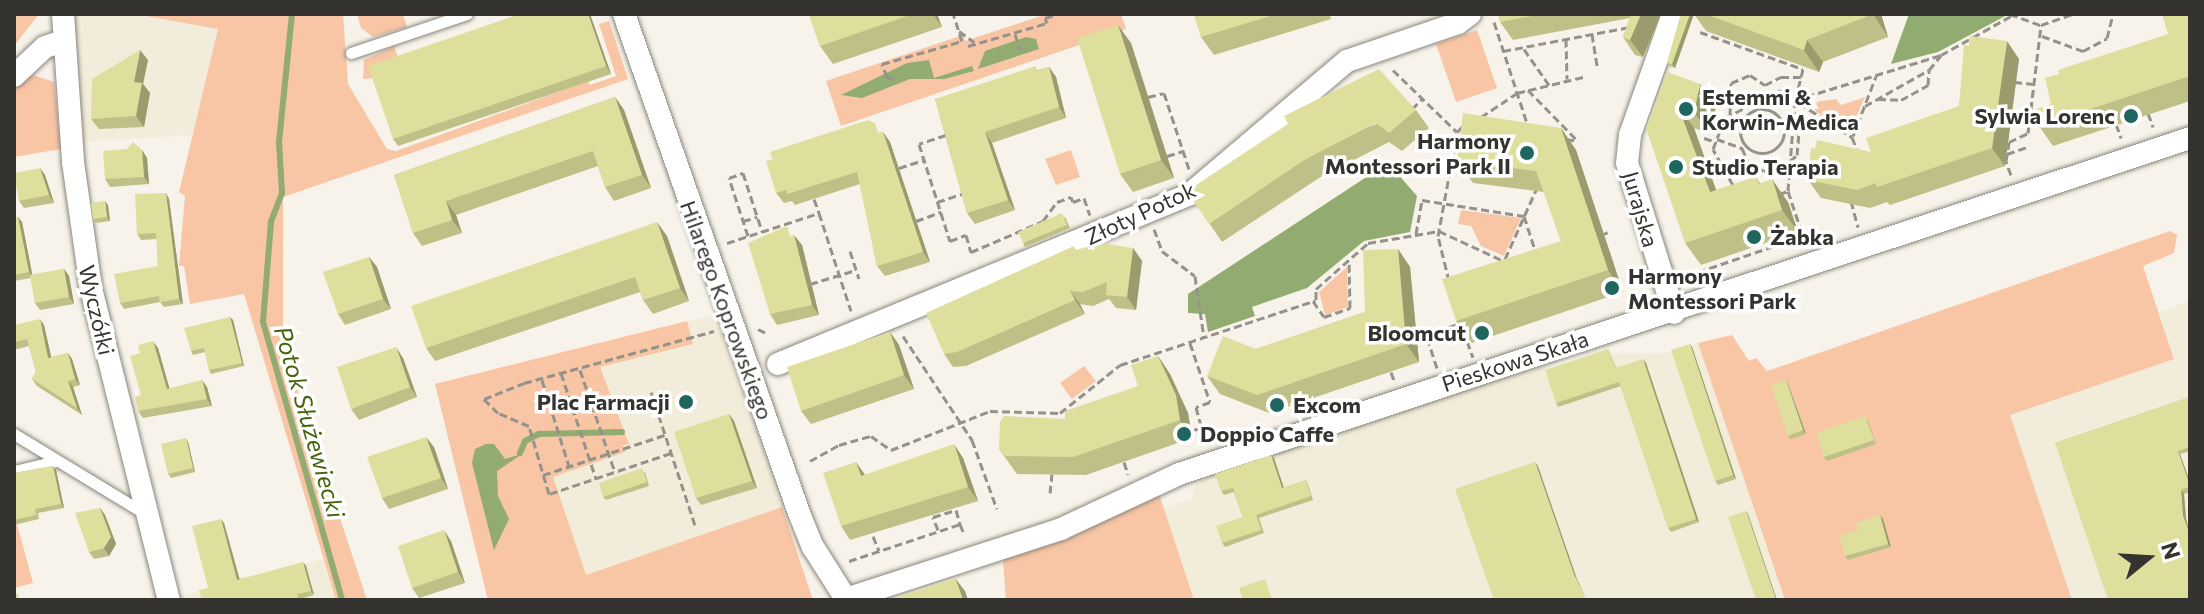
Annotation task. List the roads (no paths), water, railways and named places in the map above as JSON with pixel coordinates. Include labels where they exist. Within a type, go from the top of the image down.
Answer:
[{"type":"street","name":"Wyczółki","points":[[63,14],[91,288],[151,517],[169,600]]},
{"type":"street","name":"Hilarego Koprowskiego","points":[[624,14],[799,513],[813,547],[846,599]]},
{"type":"street","name":"Złoty Potok","points":[[778,364],[1190,194],[1347,61],[1458,23],[1470,14]]},
{"type":"street","name":"Jurajska","points":[[1673,14],[1630,135],[1627,163],[1674,313]]},
{"type":"street","points":[[14,76],[45,47],[64,41]]},
{"type":"street","name":"Pieskowa Skała","points":[[846,599],[1072,525],[1179,474],[1574,341],[1674,313],[2190,138]]},
{"type":"lane","points":[[351,53],[467,14]]},
{"type":"lane","points":[[14,434],[151,517]]},
{"type":"lane","points":[[14,471],[56,461]]},
{"type":"waterway","name":"Potok Służewiecki","points":[[292,14],[279,142],[282,193],[271,222],[263,322],[342,600]]},
{"type":"waterway","points":[[520,453],[525,441],[539,434],[622,432]]},
{"type":"place","name":"Estemmi & Korwin-Medica","points":[[1686,109]]},
{"type":"place","name":"Sylwia Lorenc","points":[[2131,116]]},
{"type":"place","name":"Harmony Montessori Park II","points":[[1527,153]]},
{"type":"place","name":"Studio Terapia","points":[[1676,167]]},
{"type":"place","name":"Żabka","points":[[1754,237]]},
{"type":"place","name":"Harmony Montessori Park","points":[[1612,288]]},
{"type":"place","name":"Bloomcut","points":[[1482,333]]},
{"type":"place","name":"Plac Farmacji","points":[[686,402]]},
{"type":"place","name":"Excom","points":[[1277,405]]},
{"type":"place","name":"Doppio Caffe","points":[[1184,434]]}]
